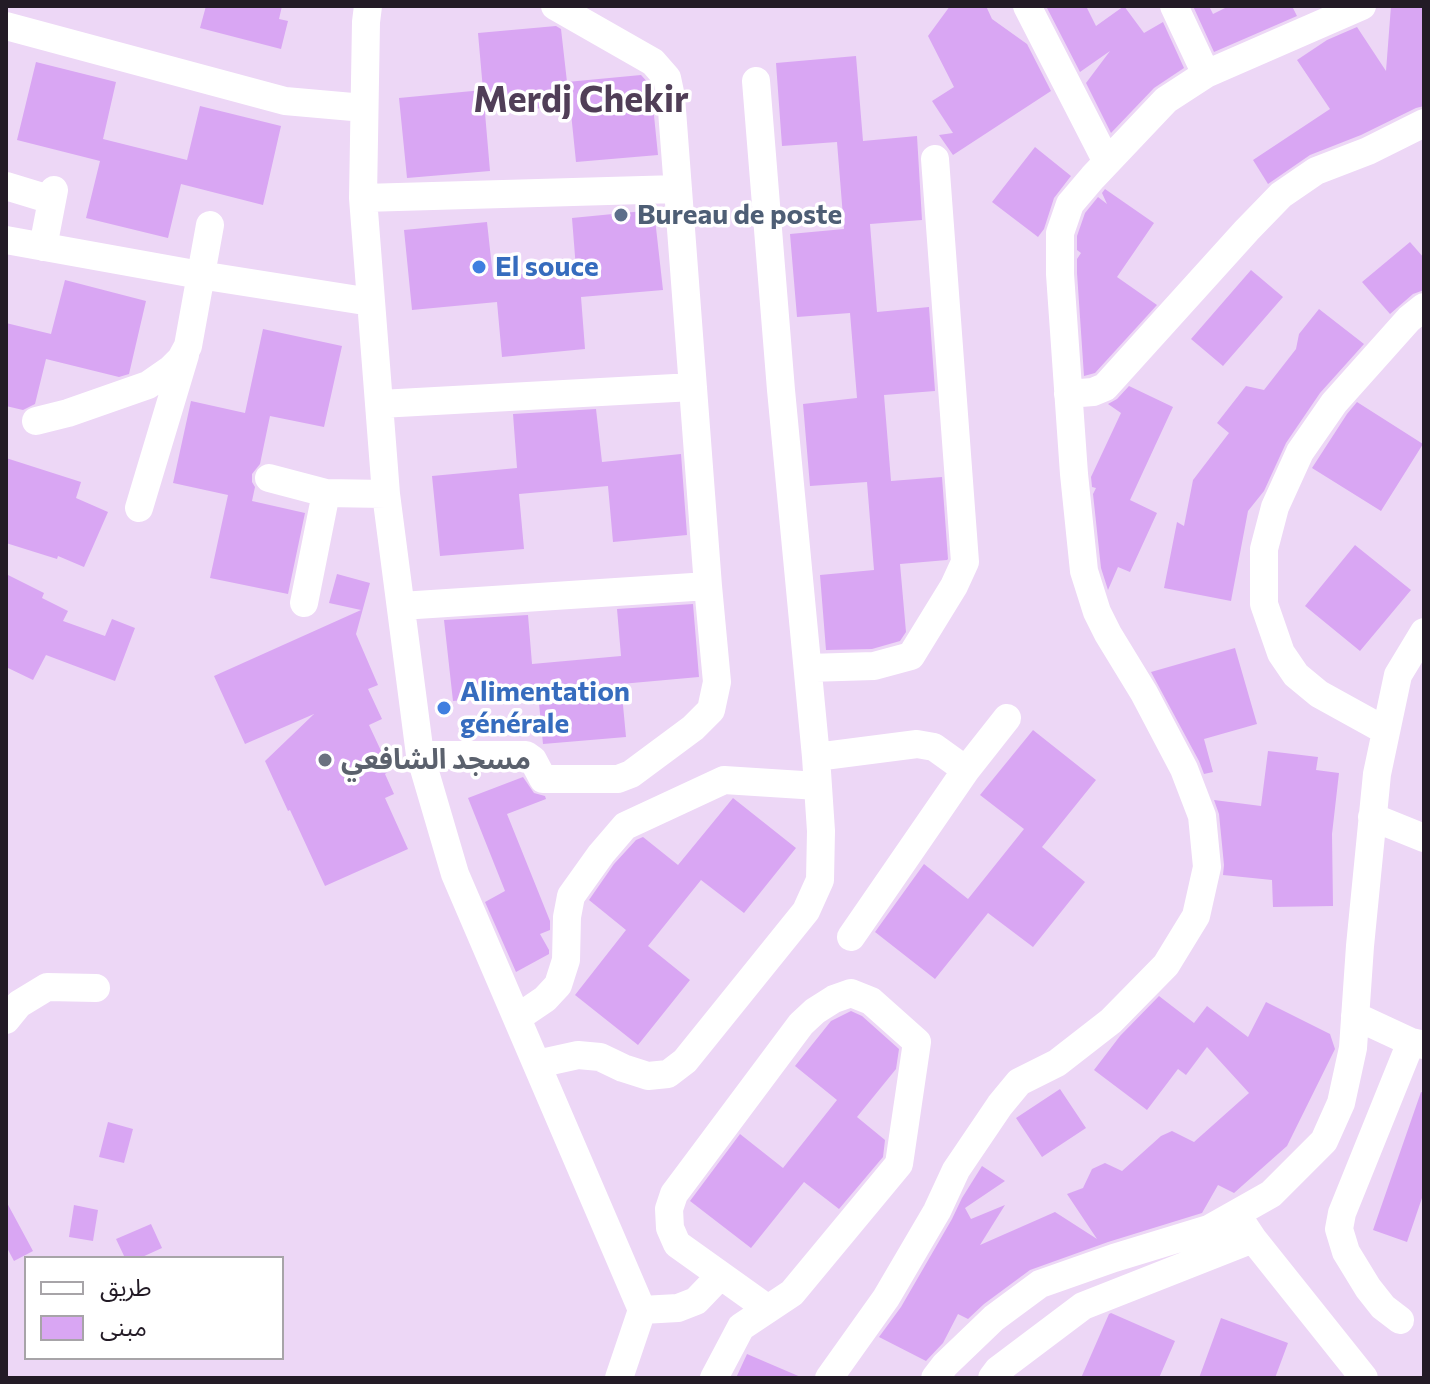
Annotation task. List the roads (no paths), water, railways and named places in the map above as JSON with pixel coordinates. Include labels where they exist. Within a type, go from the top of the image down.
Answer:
[{"type":"street","points":[[368,6],[363,198],[386,494],[420,755],[455,874],[642,1310],[623,1376]]},
{"type":"street","points":[[420,755],[526,755],[533,760],[543,779],[618,779],[631,774],[693,728],[711,710],[717,682],[671,97],[667,78],[653,62],[555,6]]},
{"type":"street","points":[[1027,6],[1107,162]]},
{"type":"street","points":[[1174,6],[1206,74]]},
{"type":"street","points":[[829,1378],[886,1298],[937,1211],[956,1170],[1000,1105],[1019,1082],[1057,1063],[1111,1021],[1166,965],[1196,916],[1207,867],[1202,816],[1184,769],[1144,693],[1108,634],[1097,612],[1084,571],[1060,274],[1060,233],[1070,204],[1166,100],[1206,74],[1362,6]]},
{"type":"street","points":[[6,26],[285,101],[364,108]]},
{"type":"street","points":[[537,1064],[578,1055],[600,1057],[648,1076],[668,1074],[685,1061],[806,911],[820,880],[821,831],[816,757],[756,81]]},
{"type":"street","points":[[1068,394],[1093,392],[1105,387],[1281,195],[1316,171],[1368,151],[1424,123]]},
{"type":"street","points":[[808,668],[874,666],[911,656],[954,586],[965,562],[935,159]]},
{"type":"street","points":[[6,186],[53,195],[43,247]]},
{"type":"street","points":[[363,198],[678,189]]},
{"type":"street","points":[[139,508],[188,346],[210,225]]},
{"type":"street","points":[[6,240],[371,302]]},
{"type":"street","points":[[1386,731],[1319,694],[1296,675],[1281,653],[1264,604],[1264,549],[1275,507],[1300,452],[1334,403],[1409,319],[1424,307]]},
{"type":"street","points":[[36,421],[148,385],[171,369],[188,346]]},
{"type":"street","points":[[380,404],[693,387]]},
{"type":"street","points":[[269,478],[326,493],[386,494]]},
{"type":"street","points":[[304,603],[326,493]]},
{"type":"street","points":[[401,606],[708,586]]},
{"type":"street","points":[[935,1378],[994,1318],[1040,1284],[1209,1229],[1271,1194],[1324,1141],[1341,1103],[1353,1048],[1377,774],[1398,675],[1424,632]]},
{"type":"street","points":[[851,937],[966,770],[1007,718]]},
{"type":"street","points":[[816,757],[917,744],[934,747],[966,770]]},
{"type":"street","points":[[517,1018],[545,999],[558,985],[566,960],[571,896],[625,826],[724,780],[818,786]]},
{"type":"street","points":[[1372,817],[1424,838]]},
{"type":"street","points":[[6,1020],[19,1004],[47,987],[96,988]]},
{"type":"street","points":[[714,1378],[741,1327],[768,1309],[792,1293],[899,1164],[917,1042],[871,1001],[851,993],[834,999],[801,1024],[674,1194],[669,1209],[670,1228],[677,1244],[768,1309]]},
{"type":"street","points":[[1355,1016],[1417,1044],[1342,1213],[1339,1229],[1346,1252],[1368,1288],[1383,1307],[1400,1320]]},
{"type":"street","points":[[1236,1213],[1253,1239],[1364,1378]]},
{"type":"street","points":[[992,1378],[998,1370],[1083,1306],[1253,1239]]},
{"type":"street","points":[[642,1310],[678,1308],[696,1301],[720,1276]]},
{"type":"place","name":"Bureau de poste","points":[[621,215]]},
{"type":"place","name":"El souce","points":[[479,267]]},
{"type":"place","name":"Alimentation générale","points":[[444,708]]},
{"type":"place","name":"مسجد الشافعي","points":[[325,760]]},
{"type":"district","name":"Merdj Chekir","points":[[581,100]]}]
